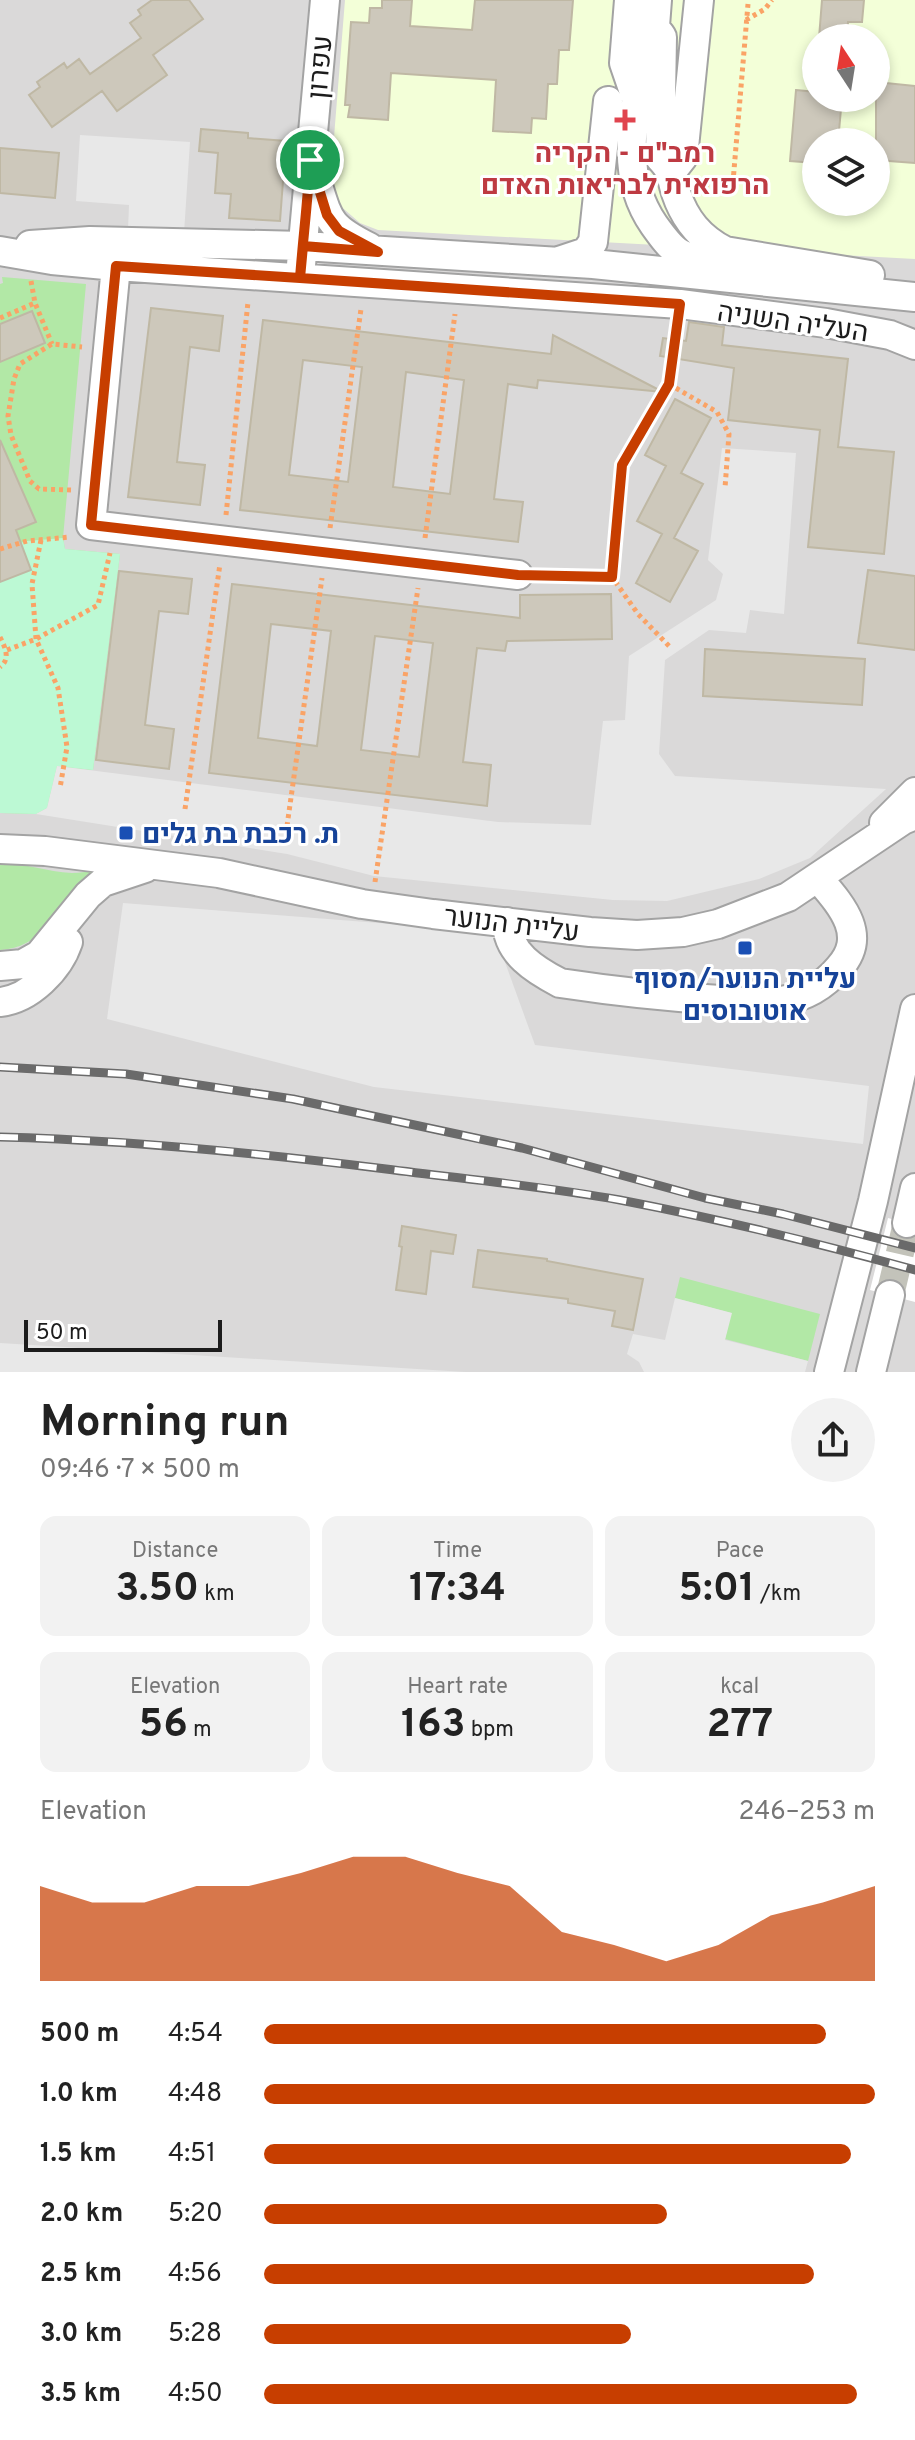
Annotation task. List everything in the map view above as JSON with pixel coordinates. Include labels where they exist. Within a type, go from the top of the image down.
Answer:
[{"type":"street","name":"עפרון","points":[[300,278],[325,0]]},
{"type":"street","points":[[629,0],[624,63],[637,103]]},
{"type":"street","points":[[672,171],[683,157],[699,0]]},
{"type":"street","points":[[656,13],[648,38],[632,135],[632,176],[645,212],[674,251],[693,260],[855,272]]},
{"type":"street","points":[[656,13],[662,37],[660,158],[672,171],[680,204],[706,241],[725,251],[915,284]]},
{"type":"street","points":[[557,261],[581,255],[593,242],[608,101]]},
{"type":"street","points":[[310,160],[327,215],[339,231],[378,252]]},
{"type":"street","name":"העליה השניה","points":[[0,250],[52,242],[90,241],[303,246],[557,261],[915,297]]},
{"type":"street","name":"העליה השניה","points":[[0,250],[52,260],[116,266],[680,304],[826,323],[890,335],[915,345]]},
{"type":"street","points":[[116,266],[104,527],[518,575]]},
{"type":"street","name":"עליית הנוער","points":[[852,854],[915,792]]},
{"type":"street","name":"עליית הנוער","points":[[0,849],[45,851],[219,873],[362,904],[637,935],[683,932],[718,924],[788,897],[915,815]]},
{"type":"street","points":[[0,966],[23,964],[39,955],[103,882],[158,865]]},
{"type":"street","points":[[507,922],[510,943],[520,956],[560,983],[703,999],[780,1001],[809,993],[828,981],[852,950],[852,933],[844,909],[818,878]]},
{"type":"street","points":[[0,1002],[34,988],[48,974],[64,953],[82,904]]},
{"type":"street","points":[[829,1372],[873,1201],[915,1009]]},
{"type":"street","points":[[907,1223],[915,1188]]},
{"type":"street","points":[[871,1372],[890,1295]]},
{"type":"path","points":[[746,20],[765,9],[772,0]]},
{"type":"path","points":[[706,204],[707,180],[733,182],[748,4]]},
{"type":"path","points":[[31,275],[35,303],[52,344]]},
{"type":"path","points":[[0,318],[35,303]]},
{"type":"path","points":[[669,646],[638,614],[612,577],[622,465],[669,384],[680,304]]},
{"type":"path","points":[[72,490],[39,489],[30,481],[11,435],[8,416],[14,379],[20,364],[52,344],[85,347]]},
{"type":"path","points":[[669,384],[717,412],[729,434],[725,488]]},
{"type":"path","points":[[0,549],[27,541],[68,538],[104,527],[98,605],[36,639],[7,650]]},
{"type":"path","points":[[41,540],[32,584],[36,639],[58,688],[67,747],[60,788]]},
{"type":"path","points":[[518,575],[612,577]]},
{"type":"path","points":[[0,637],[7,650],[6,660],[0,667]]},
{"type":"path","points":[[375,884],[382,843]]},
{"type":"shaded area","points":[[0,0],[915,0],[915,1372],[0,1372]]},
{"type":"shaded area","name":"רמב\"ם - הקריה הרפואית לבריאות האדם","points":[[345,0],[915,0],[915,259],[378,230],[360,223],[337,203],[330,187]]},
{"type":"shaded area","points":[[80,135],[190,142],[184,233],[128,230],[129,205],[76,201]]},
{"type":"shaded area","points":[[722,448],[796,453],[784,614],[750,610],[746,633],[709,630],[665,660],[659,754],[675,776],[886,789],[810,858],[759,879],[667,901],[613,900],[374,876],[287,854],[36,814],[47,808],[57,766],[498,822],[591,825],[603,721],[625,720],[629,656],[716,600],[723,574],[708,560]]},
{"type":"shaded area","points":[[63,538],[65,549],[120,554],[93,770],[57,766],[47,808],[36,814],[0,813],[0,549],[27,541]]},
{"type":"shaded area","points":[[123,903],[494,932],[535,1045],[869,1086],[863,1144],[374,1087],[107,1019]]},
{"type":"shaded area","points":[[675,1298],[732,1313],[725,1340],[808,1361],[805,1372],[644,1372],[639,1362],[627,1354],[633,1334],[665,1340]]},
{"type":"shaded area","points":[[0,1343],[465,1372],[0,1372]]},
{"type":"green space","points":[[2,277],[86,284],[63,538],[65,549],[120,554],[93,770],[57,766],[47,808],[36,814],[0,813],[0,537],[35,521],[0,440],[0,362],[45,342],[31,311],[0,324]]},
{"type":"green space","points":[[0,862],[75,873],[98,870],[77,886],[37,936],[14,948],[0,950]]},
{"type":"green space","points":[[680,1277],[820,1314],[808,1361],[725,1339],[731,1313],[675,1298]]},
{"type":"pier","points":[[888,1218],[915,1225],[915,1302],[870,1290]]},
{"type":"building","points":[[152,0],[189,0],[203,19],[153,55],[167,75],[117,111],[102,91],[52,127],[29,95],[40,87],[37,82],[64,63],[67,68],[79,59],[90,74],[141,38],[130,23],[141,15],[138,10]]},
{"type":"building","points":[[382,0],[412,0],[410,26],[472,30],[475,0],[573,0],[569,50],[559,50],[557,84],[548,84],[546,119],[532,118],[531,133],[493,131],[496,80],[391,73],[388,120],[348,117],[350,105],[345,105],[351,22],[369,23],[370,8],[382,8]]},
{"type":"building","points":[[822,0],[864,0],[862,22],[820,24]]},
{"type":"building","points":[[890,83],[915,86],[915,163],[890,161],[890,128],[876,128],[876,112],[890,112]]},
{"type":"building","points":[[796,90],[802,91],[802,112],[841,112],[839,128],[802,128],[802,162],[790,161]]},
{"type":"building","points":[[201,129],[248,133],[248,138],[286,141],[280,221],[229,218],[231,194],[215,193],[218,153],[199,151]]},
{"type":"building","points":[[0,148],[59,153],[55,198],[0,193]]},
{"type":"building","points":[[151,308],[223,316],[219,351],[190,347],[177,462],[205,465],[200,505],[128,497]]},
{"type":"building","points":[[32,311],[45,343],[0,362],[0,324]]},
{"type":"building","points":[[263,320],[551,354],[553,335],[663,392],[538,380],[537,388],[508,384],[494,499],[523,502],[518,542],[240,510]],"holes":[[[303,360],[362,367],[348,482],[289,475]],[[406,372],[464,380],[450,494],[393,487]]]},
{"type":"building","points":[[689,322],[724,327],[722,345],[848,359],[838,447],[894,452],[884,554],[808,547],[820,430],[728,420],[734,368],[660,356],[663,338],[686,341]]},
{"type":"building","points":[[675,399],[711,418],[681,473],[703,484],[674,538],[698,551],[670,602],[636,583],[662,534],[637,521],[666,466],[645,455]]},
{"type":"building","points":[[0,440],[36,522],[16,530],[31,570],[0,582]]},
{"type":"building","points":[[868,570],[915,576],[915,650],[858,643]]},
{"type":"building","points":[[119,571],[192,579],[188,614],[159,611],[145,725],[174,729],[169,769],[96,760]]},
{"type":"building","points":[[232,584],[520,618],[520,595],[611,594],[612,639],[507,641],[505,651],[477,648],[463,762],[491,765],[487,806],[209,773]],"holes":[[[271,624],[331,631],[317,746],[258,738]],[[375,636],[433,643],[419,757],[361,750]]]},
{"type":"building","points":[[705,649],[865,659],[862,705],[703,696]]},
{"type":"building","points":[[402,1226],[456,1235],[453,1254],[431,1251],[426,1294],[396,1290]]},
{"type":"building","points":[[478,1250],[547,1259],[643,1279],[633,1330],[612,1326],[615,1311],[568,1303],[568,1299],[473,1287]]},
{"type":"tunnel","points":[[890,1295],[907,1223]]},
{"type":"railway","points":[[0,1067],[126,1074],[293,1099],[522,1148],[705,1198],[783,1214],[915,1248]]},
{"type":"railway","points":[[0,1137],[145,1144],[242,1153],[562,1191],[731,1223],[915,1270]]},
{"type":"place","name":"רמב\"ם - הקריה הרפואית לבריאות האדם","points":[[625,120]]},
{"type":"place","name":"ת. רכבת בת גלים","points":[[126,833]]},
{"type":"place","name":"עליית הנוער/מסוף אוטובוסים","points":[[745,948]]},
{"type":"route","points":[[310,160],[300,278],[116,266],[91,525],[518,575],[612,577],[622,465],[669,384],[680,304],[300,278],[303,246],[378,252],[339,231],[327,215],[310,160]]}]
